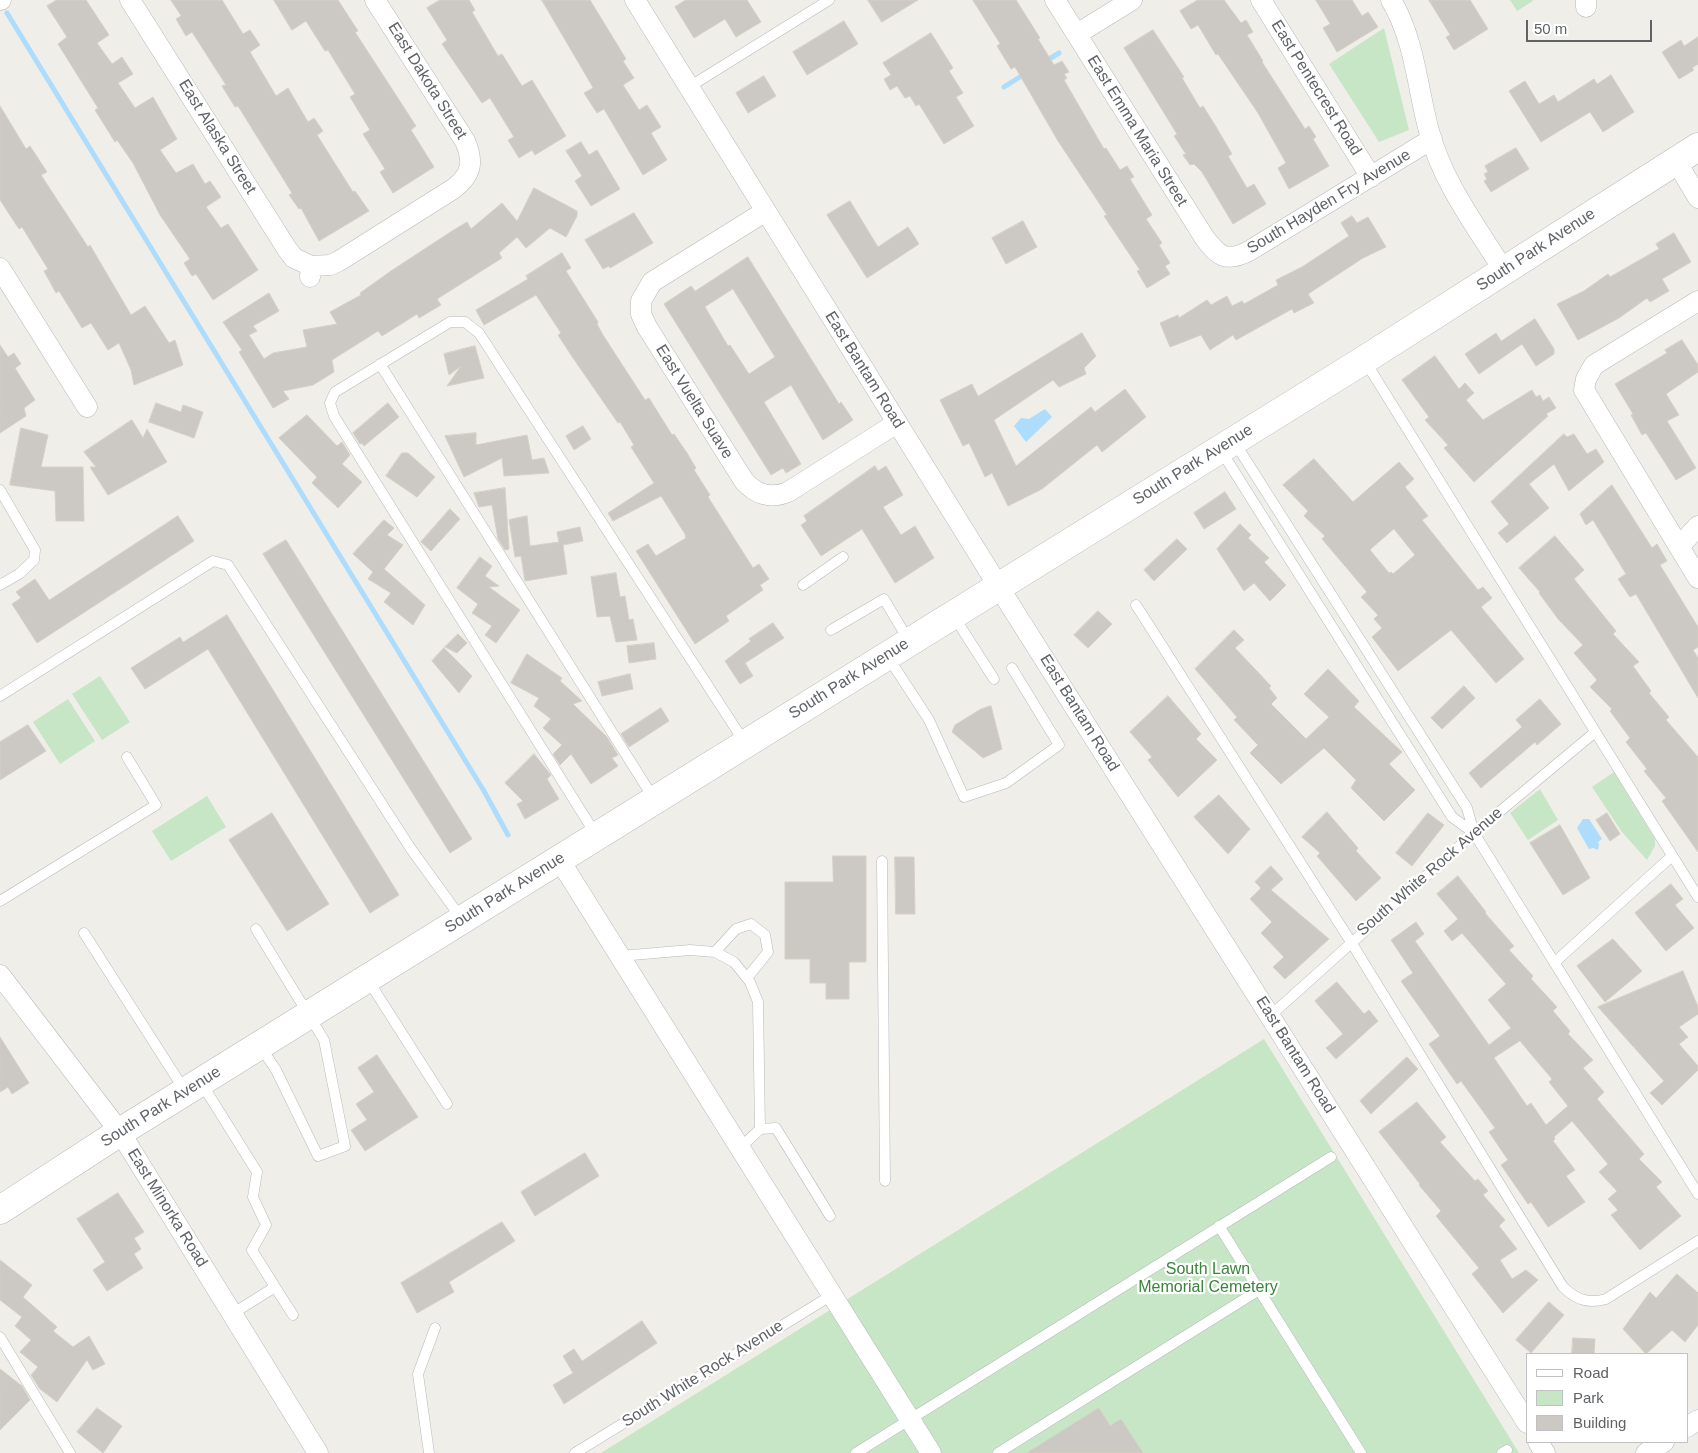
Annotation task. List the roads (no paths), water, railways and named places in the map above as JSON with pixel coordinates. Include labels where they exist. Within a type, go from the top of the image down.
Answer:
[{"type":"main road","name":"South Park Avenue","points":[[0,1210],[120,1132],[1364,360],[1687,154]]},
{"type":"street","name":"East Alaska Street","points":[[130,0],[287,249],[310,271],[339,261],[463,182],[478,167]]},
{"type":"street","name":"East Dakota Street","points":[[375,0],[466,141],[472,158],[478,167]]},
{"type":"street","name":"East Bantam Road","points":[[635,0],[998,586],[1526,1422]]},
{"type":"street","name":"East Emma Maria Street","points":[[1055,0],[1204,237],[1214,251],[1224,257]]},
{"type":"street","points":[[1076,34],[1132,0]]},
{"type":"street","name":"East Pentecrest Road","points":[[1261,0],[1371,177]]},
{"type":"street","points":[[1391,0],[1413,54],[1432,139],[1444,176],[1504,271]]},
{"type":"street","name":"South Hayden Fry Avenue","points":[[1224,257],[1238,257],[1249,251],[1432,139]]},
{"type":"street","points":[[1687,154],[1698,198]]},
{"type":"street","name":"East Vuelta Suave","points":[[766,212],[660,276],[636,298],[641,314],[652,335],[744,481],[762,500],[788,492],[897,423]]},
{"type":"street","points":[[0,268],[87,406]]},
{"type":"street","points":[[1698,301],[1594,365],[1586,379],[1584,390],[1698,578]]},
{"type":"street","points":[[1679,547],[1698,526]]},
{"type":"street","points":[[559,859],[931,1453]]},
{"type":"street","name":"East Minorka Road","points":[[0,975],[120,1132],[318,1453]]},
{"type":"street","points":[[1646,1453],[1662,1443]]},
{"type":"lane","points":[[689,87],[829,0]]},
{"type":"lane","points":[[596,836],[334,416],[330,403],[335,392],[380,364],[450,322],[466,322],[479,333],[746,744]]},
{"type":"lane","points":[[1364,360],[1594,733],[1698,897]]},
{"type":"lane","points":[[380,364],[654,800]]},
{"type":"lane","points":[[1227,444],[1366,649],[1467,808],[1474,833],[1698,1194]]},
{"type":"lane","points":[[1227,444],[1352,658],[1452,817],[1474,833]]},
{"type":"lane","points":[[0,490],[35,550],[34,560],[19,574],[0,585]]},
{"type":"lane","points":[[803,585],[844,557]]},
{"type":"lane","points":[[0,696],[213,561],[228,565],[411,849],[462,920]]},
{"type":"lane","points":[[831,630],[884,599],[910,642]]},
{"type":"lane","points":[[1136,606],[1352,942],[1563,1288],[1571,1295],[1586,1301],[1606,1299],[1698,1241]]},
{"type":"lane","points":[[953,615],[994,679]]},
{"type":"lane","points":[[1352,658],[1366,649]]},
{"type":"lane","points":[[887,656],[929,720],[964,797],[1006,783],[1060,745],[1012,668]]},
{"type":"lane","name":"South White Rock Avenue","points":[[1270,1016],[1474,833],[1594,733]]},
{"type":"lane","points":[[0,901],[156,805],[127,757]]},
{"type":"lane","points":[[1555,962],[1672,856]]},
{"type":"lane","points":[[882,861],[885,1180]]},
{"type":"lane","points":[[715,952],[736,929],[751,924],[765,934],[768,952],[747,978]]},
{"type":"lane","points":[[256,929],[324,1040],[345,1146],[318,1156],[276,1070],[260,1046]]},
{"type":"lane","points":[[84,933],[193,1087],[257,1172],[253,1197],[266,1225],[252,1250],[293,1315]]},
{"type":"lane","points":[[620,956],[690,950],[715,952],[734,962],[747,978],[758,1002],[760,1129]]},
{"type":"lane","points":[[367,979],[447,1104]]},
{"type":"lane","points":[[740,1148],[760,1129],[776,1128],[830,1216]]},
{"type":"lane","points":[[856,1453],[1330,1157]]},
{"type":"lane","points":[[1219,1226],[1361,1453]]},
{"type":"lane","points":[[232,1314],[275,1288]]},
{"type":"lane","points":[[1003,1452],[1259,1290]]},
{"type":"lane","name":"South White Rock Avenue","points":[[575,1453],[832,1295]]},
{"type":"lane","points":[[429,1453],[418,1374],[435,1328]]},
{"type":"lane","points":[[0,1337],[70,1453]]},
{"type":"water","points":[[1045,409],[1052,417],[1026,442],[1014,426],[1021,418],[1029,419]]},
{"type":"water","points":[[1583,819],[1589,819],[1602,839],[1598,842],[1598,850],[1589,849],[1577,828]]},
{"type":"waterway","points":[[7,13],[484,791],[508,835]]},
{"type":"waterway","points":[[1046,61],[1059,53]]},
{"type":"waterway","points":[[1004,87],[1026,73]]},
{"type":"park label","name":"South Lawn Memorial Cemetery","points":[[1208,1279]]}]
